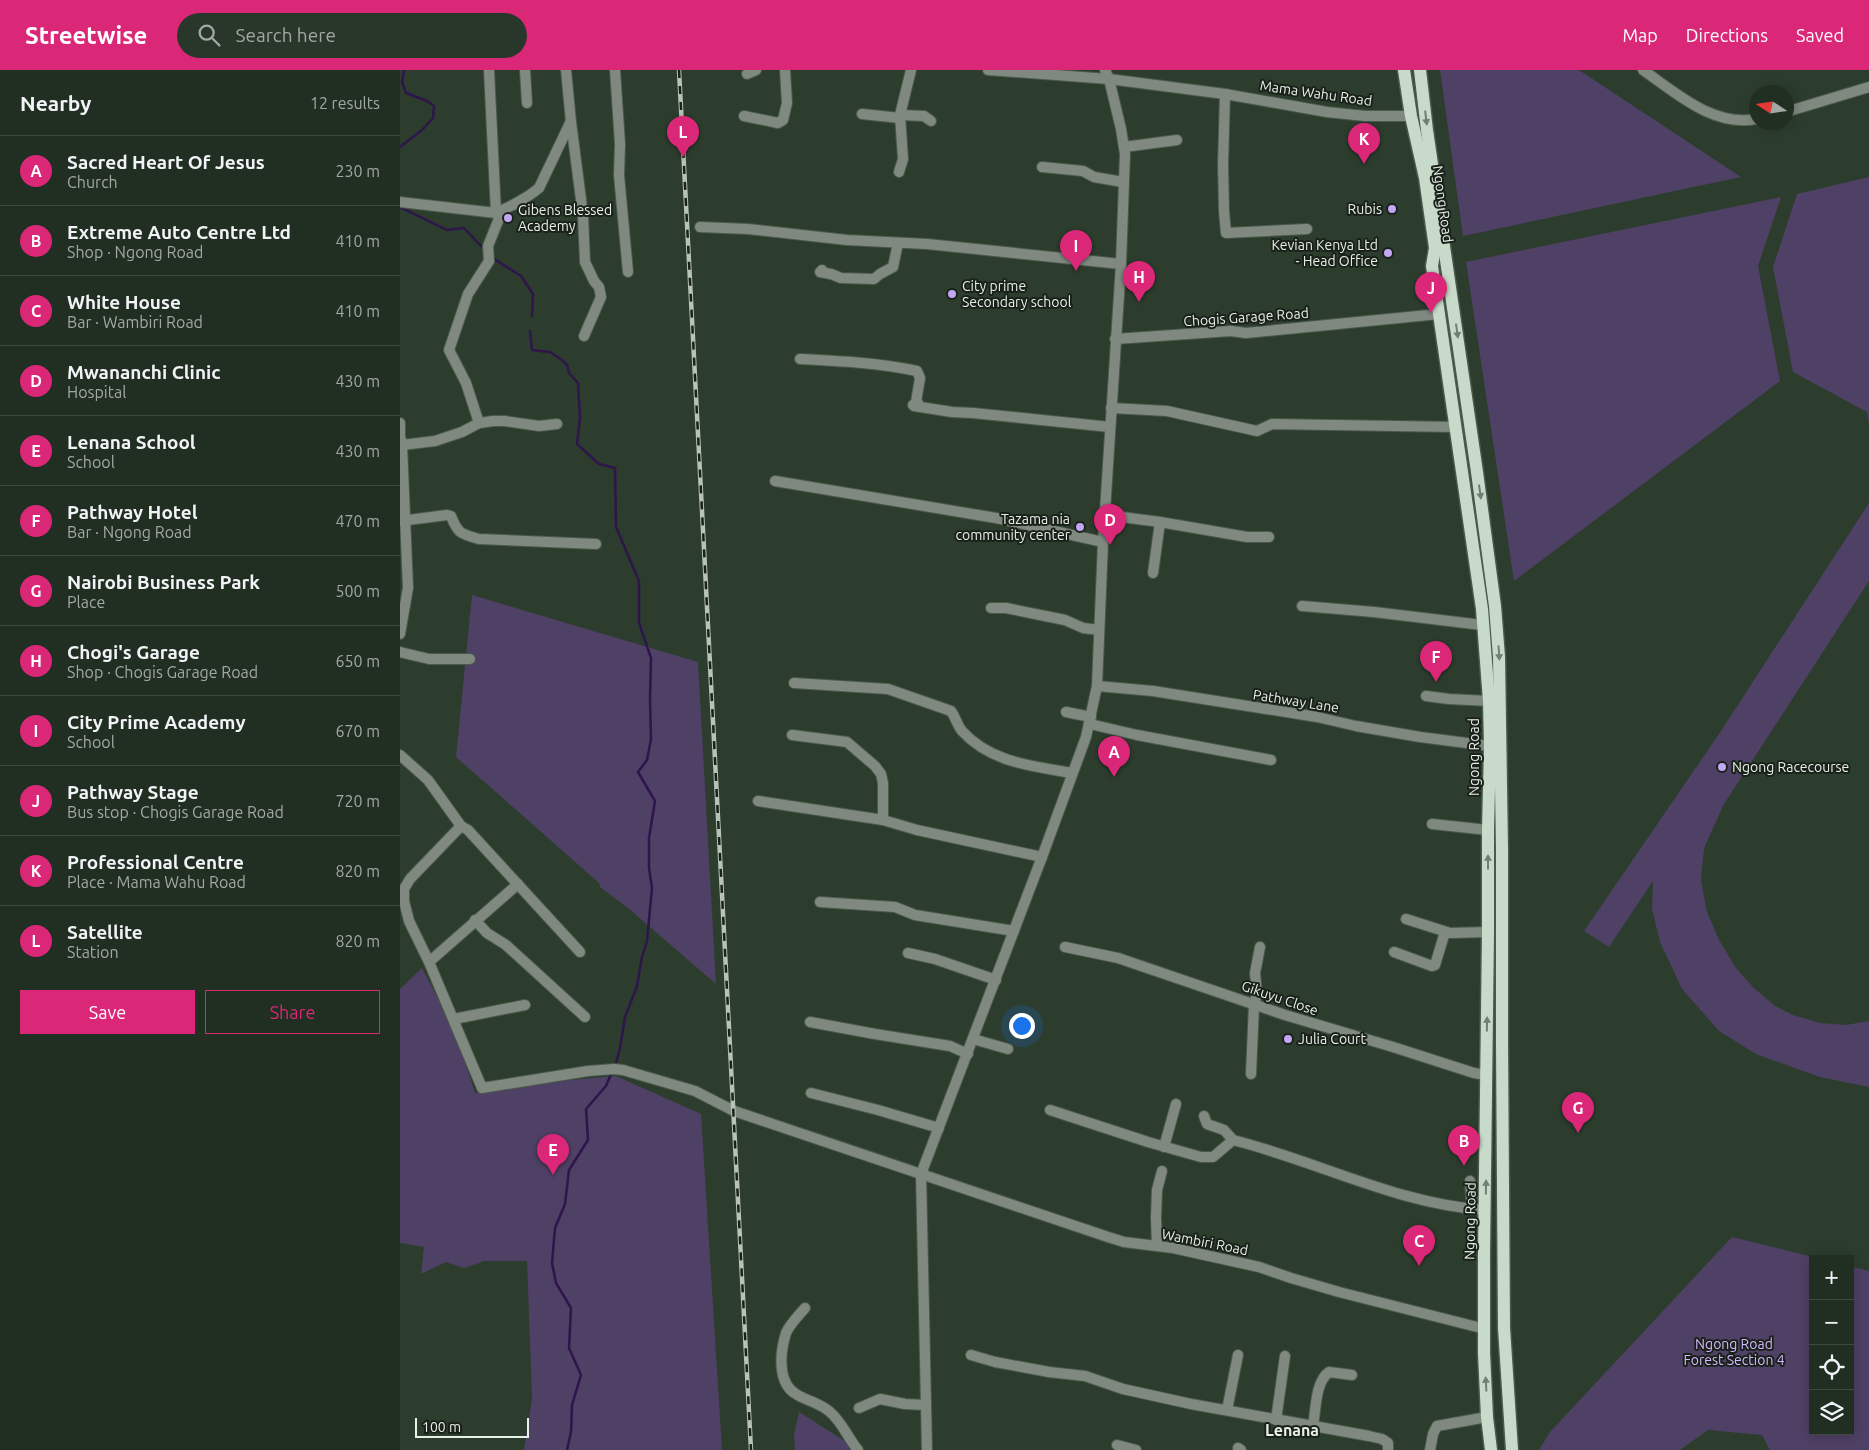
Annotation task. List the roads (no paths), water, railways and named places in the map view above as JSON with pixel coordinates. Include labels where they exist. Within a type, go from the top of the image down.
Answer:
[{"type":"main road","name":"Ngong Road","points":[[1404,70],[1411,116],[1425,178],[1434,240],[1435,248],[1432,266],[1482,609],[1488,701],[1490,746],[1484,1353],[1487,1417],[1491,1450]]},
{"type":"main road","name":"Ngong Road","points":[[1420,70],[1477,472],[1495,606],[1499,657],[1502,849],[1504,1328],[1512,1450]]},
{"type":"main road","points":[[1485,1329],[1504,1328]]},
{"type":"street","points":[[479,423],[466,383],[449,350],[468,294],[489,261],[488,246],[499,212],[489,70]]},
{"type":"street","points":[[526,70],[527,102]]},
{"type":"street","points":[[566,70],[570,122],[583,215],[585,262],[599,287],[601,297],[584,336]]},
{"type":"street","points":[[615,70],[620,144],[619,175],[628,272]]},
{"type":"street","points":[[744,116],[778,123],[783,120],[787,103],[785,70]]},
{"type":"street","points":[[899,172],[903,159],[900,116],[911,70]]},
{"type":"street","name":"Mama Wahu Road","points":[[988,70],[1107,74],[1327,112],[1365,116],[1411,116]]},
{"type":"street","points":[[1643,70],[1695,105],[1719,117],[1749,121]]},
{"type":"street","points":[[927,1450],[921,1174],[1042,857],[1090,720],[1097,686],[1103,542],[1121,264],[1124,147],[1107,74]]},
{"type":"street","points":[[1794,110],[1869,87]]},
{"type":"street","points":[[1225,94],[1223,165],[1226,233],[1307,229]]},
{"type":"street","points":[[862,114],[924,116],[931,121]]},
{"type":"street","points":[[400,202],[499,212],[532,195],[539,188],[570,122]]},
{"type":"street","points":[[1124,147],[1177,140]]},
{"type":"street","points":[[1042,167],[1083,171],[1094,177],[1123,182]]},
{"type":"street","points":[[700,227],[756,230],[847,240],[926,244],[1121,264]]},
{"type":"street","points":[[822,270],[820,272],[841,278],[874,279],[893,267],[898,243]]},
{"type":"street","name":"Chogis Garage Road","points":[[1115,339],[1231,331],[1246,333],[1439,314]]},
{"type":"street","points":[[800,359],[910,368],[917,371],[920,378],[916,402],[918,404],[914,406],[952,412],[1110,427]]},
{"type":"street","points":[[1111,408],[1167,411],[1257,431],[1272,424],[1456,428]]},
{"type":"street","points":[[401,438],[434,440],[462,432],[479,423],[505,421],[539,426],[557,424]]},
{"type":"street","points":[[400,423],[402,521],[407,543],[408,588],[400,634]]},
{"type":"street","points":[[776,480],[996,518],[1103,542]]},
{"type":"street","points":[[402,521],[447,515],[451,516],[456,530],[479,539],[596,544]]},
{"type":"street","points":[[1106,515],[1247,537],[1269,537]]},
{"type":"street","points":[[1153,573],[1160,522]]},
{"type":"street","points":[[1302,606],[1374,612],[1482,625]]},
{"type":"street","points":[[991,608],[1006,608],[1065,620],[1083,628],[1099,630]]},
{"type":"street","points":[[400,652],[429,659],[470,659]]},
{"type":"street","points":[[794,683],[881,688],[903,694],[951,712],[958,726],[965,734],[999,758],[1018,764],[1072,773]]},
{"type":"street","name":"Pathway Lane","points":[[1097,686],[1153,692],[1316,716],[1362,727],[1490,746]]},
{"type":"street","points":[[1426,696],[1488,701]]},
{"type":"street","points":[[1066,712],[1137,735],[1271,760]]},
{"type":"street","points":[[792,735],[846,742],[875,766],[881,774],[883,784],[883,820]]},
{"type":"street","points":[[400,754],[428,780],[461,826],[468,830],[580,952]]},
{"type":"street","points":[[758,801],[883,820],[917,830],[1042,857]]},
{"type":"street","points":[[1432,824],[1488,830]]},
{"type":"street","points":[[461,826],[410,879],[404,889],[404,901],[409,921],[430,962],[454,1019],[525,1005]]},
{"type":"street","points":[[430,962],[475,920],[518,884]]},
{"type":"street","points":[[820,902],[895,907],[915,915],[1014,931]]},
{"type":"street","points":[[1406,919],[1445,932],[1463,934],[1488,932]]},
{"type":"street","points":[[475,920],[487,933],[506,945],[585,1017]]},
{"type":"street","points":[[1394,952],[1432,966],[1436,965],[1445,932]]},
{"type":"street","name":"Gikuyu Close","points":[[1065,947],[1118,958],[1336,1031],[1393,1047],[1441,1064],[1486,1075]]},
{"type":"street","points":[[1251,1074],[1254,1004],[1258,994],[1255,973],[1260,947]]},
{"type":"street","points":[[908,953],[996,980]]},
{"type":"street","name":"Wambiri Road","points":[[454,1019],[482,1088],[588,1071],[623,1070],[695,1091],[734,1111],[1124,1242],[1157,1246],[1259,1267],[1339,1292],[1485,1329]]},
{"type":"street","points":[[810,1022],[950,1046],[968,1054]]},
{"type":"street","points":[[974,1039],[1008,1049]]},
{"type":"street","points":[[811,1093],[939,1128]]},
{"type":"street","points":[[1164,1147],[1176,1104]]},
{"type":"street","points":[[1050,1110],[1164,1147],[1207,1158],[1213,1157],[1233,1140]]},
{"type":"street","points":[[1204,1116],[1207,1124],[1222,1129],[1233,1140],[1385,1189],[1444,1205],[1485,1210]]},
{"type":"street","points":[[1157,1246],[1157,1190],[1162,1171]]},
{"type":"street","points":[[1470,1182],[1472,1209]]},
{"type":"street","points":[[805,1308],[786,1333],[782,1353],[782,1374],[789,1388],[796,1394],[820,1405],[832,1414],[858,1450]]},
{"type":"street","points":[[971,1355],[995,1362],[1084,1376],[1123,1389],[1382,1439],[1388,1443],[1388,1450]]},
{"type":"street","points":[[1227,1410],[1238,1356]]},
{"type":"street","points":[[1276,1420],[1285,1356]]},
{"type":"street","points":[[1313,1426],[1321,1383],[1325,1375],[1329,1372],[1352,1375]]},
{"type":"street","points":[[859,1408],[880,1399],[905,1404],[925,1405]]},
{"type":"street","points":[[1430,1450],[1433,1434],[1437,1426],[1487,1417]]},
{"type":"street","points":[[1117,1445],[1136,1450]]},
{"type":"waterway","points":[[400,147],[422,130],[433,118],[434,106],[427,101],[406,93],[402,82],[404,70]]},
{"type":"waterway","points":[[400,207],[447,230],[464,228],[481,246]]},
{"type":"waterway","points":[[494,259],[521,276],[533,294],[532,316]]},
{"type":"waterway","points":[[530,331],[532,350],[550,352],[562,360],[567,365],[569,373],[578,383],[580,418],[577,444],[599,464],[615,468],[616,527],[639,581],[639,623],[651,658],[651,739],[647,760],[638,772],[655,801],[649,838],[649,868],[652,888],[647,941],[637,986],[625,1017],[615,1067]]},
{"type":"waterway","points":[[567,1450],[571,1432],[572,1405],[581,1375],[569,1348],[571,1308],[556,1283],[552,1263],[555,1228],[565,1204],[569,1170],[588,1140],[586,1109],[606,1086],[612,1072]]},
{"type":"railway","points":[[679,70],[751,1450]]},
{"type":"place","name":"Satellite","points":[[683,157]]},
{"type":"place","name":"Professional Centre","points":[[1364,164]]},
{"type":"place","name":"Rubis","points":[[1392,209]]},
{"type":"place","name":"Gibens Blessed Academy","points":[[508,218]]},
{"type":"place","name":"Kevian Kenya Ltd - Head Office","points":[[1388,253]]},
{"type":"place","name":"City Prime Academy","points":[[1076,271]]},
{"type":"place","name":"City prime Secondary school","points":[[952,294]]},
{"type":"place","name":"Chogi's Garage","points":[[1139,302]]},
{"type":"place","name":"Pathway Stage","points":[[1431,313]]},
{"type":"place","name":"Tazama nia community center","points":[[1080,527]]},
{"type":"place","name":"Mwananchi Clinic","points":[[1110,545]]},
{"type":"place","name":"Pathway Hotel","points":[[1436,682]]},
{"type":"place","name":"Ngong Racecourse","points":[[1722,767]]},
{"type":"place","name":"Sacred Heart Of Jesus","points":[[1114,777]]},
{"type":"place","name":"Julia Court","points":[[1288,1039]]},
{"type":"place","name":"Nairobi Business Park","points":[[1578,1133]]},
{"type":"place","name":"Extreme Auto Centre Ltd","points":[[1464,1166]]},
{"type":"place","name":"Lenana School","points":[[553,1175]]},
{"type":"place","name":"White House","points":[[1419,1266]]},
{"type":"district","name":"Lenana","points":[[1292,1430]]},
{"type":"park label","name":"Ngong Road Forest Section 4","points":[[1734,1352]]}]
